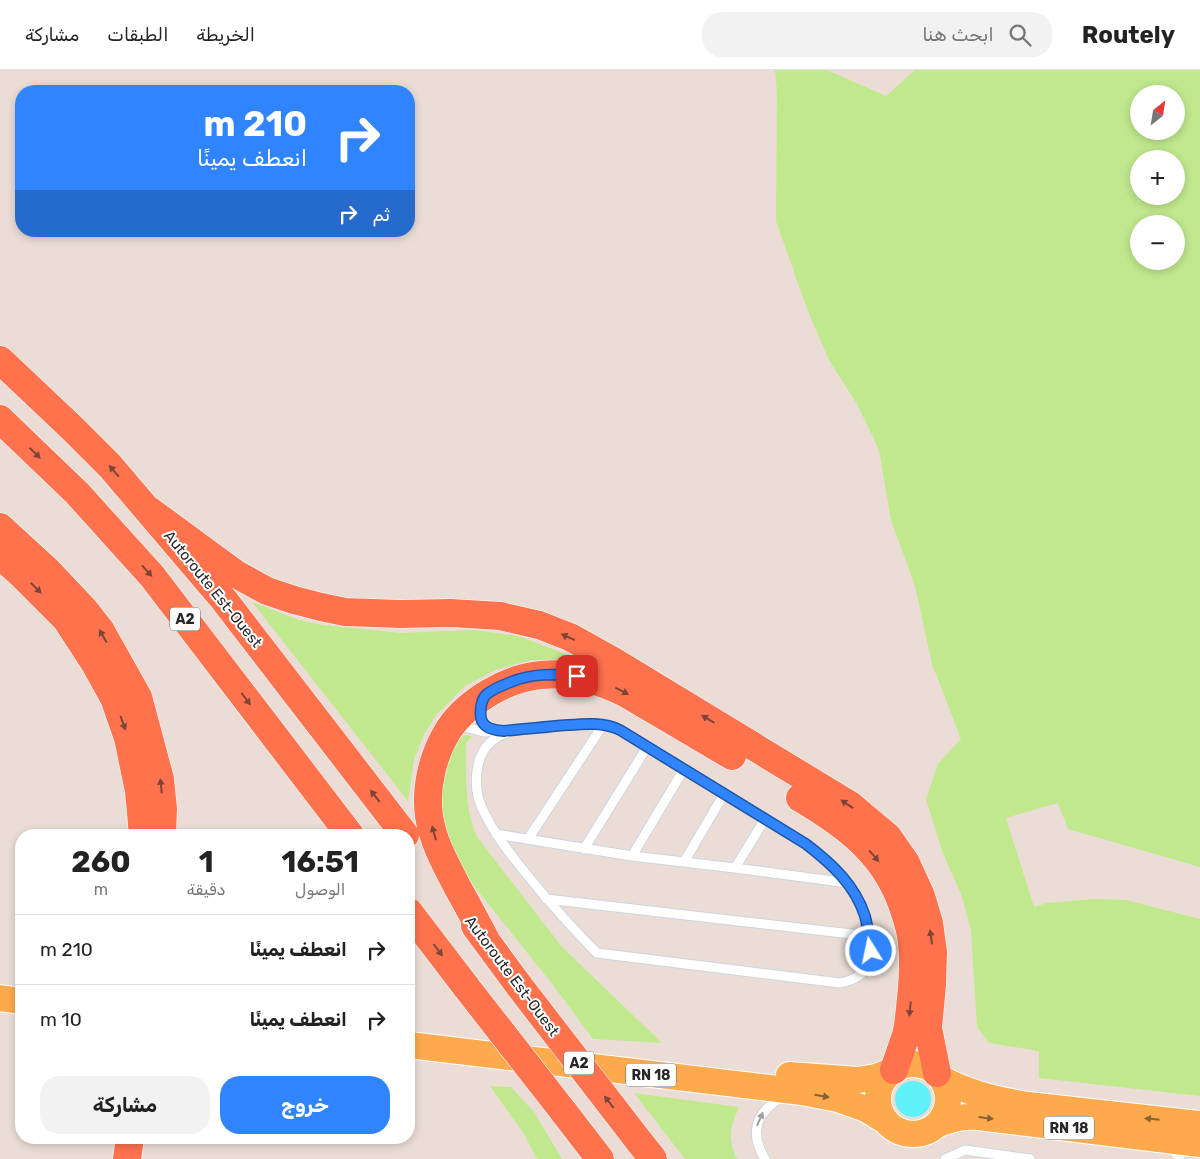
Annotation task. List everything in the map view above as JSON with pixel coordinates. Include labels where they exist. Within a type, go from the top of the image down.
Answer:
[{"type":"highway","name":"Autoroute Est-Ouest","points":[[0,360],[110,466],[146,508],[224,600],[400,829]]},
{"type":"highway","name":"A2","points":[[0,419],[77,494],[152,576],[345,829]]},
{"type":"highway","points":[[146,508],[236,574],[267,590],[294,600],[345,612],[451,613],[500,616],[539,625],[570,637],[613,661],[850,805],[888,837],[906,863],[921,896],[929,923],[933,952],[928,1028],[940,1076]]},
{"type":"highway","points":[[0,527],[48,571],[83,608],[101,631],[138,697],[160,778],[164,809],[162,829]]},
{"type":"highway","points":[[0,555],[66,619],[94,662],[114,698],[130,747],[139,792],[142,829]]},
{"type":"highway","points":[[486,940],[434,839],[429,816],[428,793],[432,770],[443,740],[464,712],[485,695],[526,677],[543,674],[577,676],[610,685],[649,706],[829,815],[854,835],[878,860],[896,886],[912,940],[914,962],[908,1026],[893,1071]]},
{"type":"highway","name":"Autoroute Est-Ouest","points":[[415,848],[646,1150]]},
{"type":"highway","points":[[415,920],[600,1159]]},
{"type":"highway","points":[[563,1111],[585,1159]]},
{"type":"highway","points":[[108,1159],[109,1144]]},
{"type":"highway","points":[[127,1159],[129,1144]]},
{"type":"main road","points":[[0,982],[15,984]]},
{"type":"main road","points":[[0,998],[15,1000]]},
{"type":"main road","name":"RN 18","points":[[415,1032],[728,1070],[858,1080],[876,1077],[893,1071]]},
{"type":"main road","name":"RN 18","points":[[415,1046],[792,1091],[838,1099],[866,1109],[887,1122]]},
{"type":"main road","points":[[924,1065],[940,1076],[946,1086],[948,1102],[947,1110],[938,1124],[924,1132],[908,1134],[893,1128],[882,1116],[878,1100],[879,1091],[886,1077],[900,1066],[924,1065]]},
{"type":"main road","name":"RN 18","points":[[940,1076],[970,1092],[1007,1102],[1200,1124]]},
{"type":"main road","name":"RN 18","points":[[938,1124],[969,1116],[1200,1144]]},
{"type":"lane","points":[[485,695],[481,705],[481,720],[485,726],[495,730]]},
{"type":"lane","points":[[443,740],[465,727],[484,732],[583,724],[612,726],[620,730],[806,844],[840,873],[858,900],[865,917],[871,951],[870,959],[863,972],[851,981],[840,983],[597,952],[546,899],[512,857],[482,809],[478,798],[477,773],[481,754],[494,738],[514,730]]},
{"type":"lane","points":[[528,839],[603,725]]},
{"type":"lane","points":[[584,849],[647,747]]},
{"type":"lane","points":[[632,856],[684,769]]},
{"type":"lane","points":[[684,862],[724,794]]},
{"type":"lane","points":[[735,868],[765,819]]},
{"type":"lane","points":[[496,834],[632,856],[848,883]]},
{"type":"lane","points":[[546,899],[869,936]]},
{"type":"lane","points":[[765,1159],[758,1147],[756,1132],[758,1121],[764,1111],[774,1102],[792,1091]]},
{"type":"lane","points":[[1150,1138],[1172,1149],[1180,1159]]},
{"type":"lane","points":[[945,1159],[965,1150],[1030,1159]]},
{"type":"green space","points":[[775,70],[827,70],[886,96],[915,70],[1200,70],[1200,867],[1068,829],[1058,803],[1006,818],[1034,907],[1047,903],[1093,899],[1126,900],[1200,919],[1200,1096],[1039,1078],[1039,1051],[989,1043],[977,1027],[971,930],[961,894],[942,851],[926,799],[938,764],[961,739],[932,664],[915,586],[891,520],[879,450],[858,406],[829,360],[807,309],[776,221],[777,93]]},
{"type":"green space","points":[[252,602],[299,620],[323,625],[401,633],[475,630],[518,636],[558,651],[598,670],[564,662],[532,660],[497,669],[465,686],[437,714],[424,734],[414,760],[408,801]]},
{"type":"green space","points":[[464,735],[472,736],[466,743],[467,791],[470,814],[477,837],[562,947],[662,1043],[593,1039],[553,985],[470,881],[450,845],[440,817],[440,793],[445,768],[454,745]]},
{"type":"green space","points":[[490,1086],[511,1087],[534,1112],[562,1159],[537,1159],[524,1134]]},
{"type":"green space","points":[[634,1093],[739,1107],[733,1121],[731,1133],[737,1159],[685,1159]]},
{"type":"water","points":[[913,1081],[920,1082],[926,1086],[930,1092],[930,1106],[926,1112],[920,1116],[913,1117],[906,1116],[900,1112],[896,1106],[895,1099],[896,1092],[900,1086],[906,1082]]},
{"type":"route","points":[[577,676],[543,674],[511,682],[485,695],[481,705],[481,720],[485,726],[504,731],[583,724],[612,726],[620,730],[806,844],[831,864],[848,883],[858,900],[865,917],[871,951]]}]
